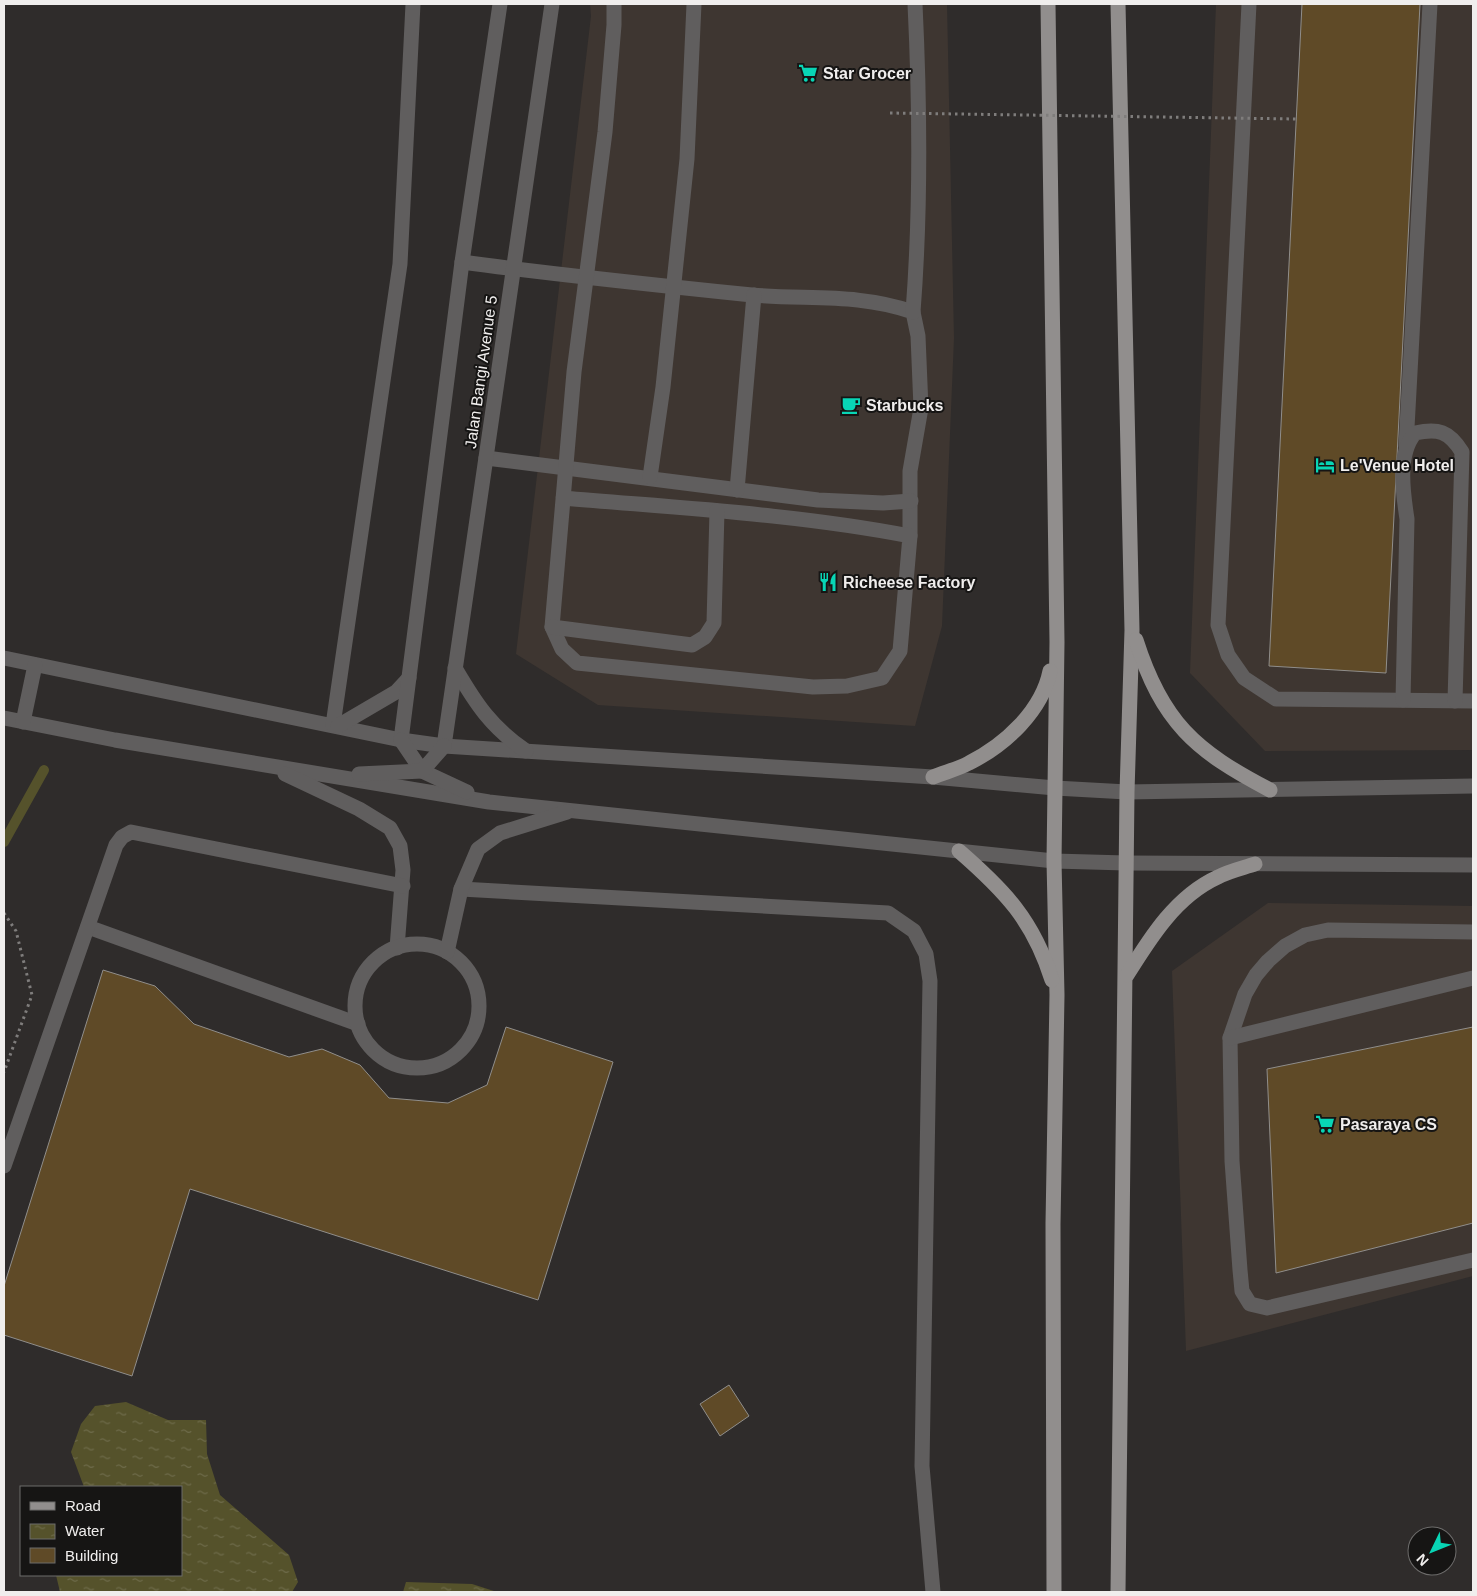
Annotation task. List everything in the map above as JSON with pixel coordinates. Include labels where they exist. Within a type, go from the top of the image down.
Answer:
[{"type":"main road","points":[[1048,4],[1057,642],[1054,861],[1057,995],[1053,1224],[1054,1592]]},
{"type":"main road","points":[[1118,4],[1132,630],[1127,792],[1127,975],[1118,1592]]},
{"type":"main road","points":[[1132,630],[1147,675],[1168,712],[1197,745],[1229,769],[1270,790]]},
{"type":"main road","points":[[933,777],[969,763],[998,744],[1026,718],[1046,689],[1057,642]]},
{"type":"main road","points":[[959,851],[1013,903],[1034,933],[1046,960],[1057,995]]},
{"type":"main road","points":[[1127,975],[1169,914],[1193,892],[1217,877],[1255,864]]},
{"type":"street","points":[[336,725],[400,264],[413,4]]},
{"type":"street","name":"Jalan Bangi Avenue 5","points":[[401,740],[462,262],[500,4]]},
{"type":"street","name":"Jalan Bangi Avenue 5","points":[[444,746],[552,4]]},
{"type":"street","points":[[614,4],[605,132],[565,468],[552,627],[562,649],[577,664],[813,687],[847,686],[882,678],[900,651],[910,536],[910,471],[921,408],[918,336],[913,312],[919,236],[920,112],[915,4]]},
{"type":"street","points":[[650,477],[663,387],[688,159],[694,4]]},
{"type":"street","points":[[1250,4],[1218,625],[1228,655],[1244,678],[1276,699],[1473,701]]},
{"type":"street","points":[[1404,700],[1407,519],[1403,496],[1430,4]]},
{"type":"street","points":[[462,262],[674,288],[754,295],[864,299],[889,304],[913,312]]},
{"type":"street","points":[[736,490],[754,295]]},
{"type":"street","points":[[1406,448],[1415,433],[1429,430],[1444,433],[1454,439],[1462,452],[1455,701]]},
{"type":"street","points":[[486,458],[650,477],[818,500],[883,503],[911,501]]},
{"type":"street","points":[[563,498],[875,529],[910,536]]},
{"type":"street","points":[[552,627],[692,645],[705,637],[714,623],[717,512]]},
{"type":"street","points":[[4,658],[336,725],[401,740],[444,746],[933,777],[1055,788],[1127,792],[1473,786]]},
{"type":"street","points":[[23,722],[35,665]]},
{"type":"street","points":[[455,668],[476,705],[505,736],[526,751]]},
{"type":"street","points":[[336,725],[396,692],[409,678]]},
{"type":"street","points":[[4,718],[489,802],[1054,861],[1126,864],[1473,865]]},
{"type":"street","points":[[401,740],[422,771]]},
{"type":"street","points":[[422,771],[444,746]]},
{"type":"street","points":[[262,764],[359,809],[390,828],[400,846],[402,886],[397,948]]},
{"type":"street","points":[[330,775],[422,771],[489,802]]},
{"type":"street","points":[[447,952],[461,889],[478,849],[500,833],[574,810]]},
{"type":"street","points":[[4,1166],[116,845],[122,837],[131,832],[402,886]]},
{"type":"street","points":[[461,889],[888,913],[914,931],[926,954],[930,981],[922,1466],[933,1592]]},
{"type":"street","points":[[88,927],[358,1024]]},
{"type":"street","points":[[1473,932],[1328,930],[1305,935],[1285,946],[1256,975],[1245,994],[1230,1038],[1232,1161],[1240,1270],[1242,1291],[1250,1304],[1267,1308],[1473,1260]]},
{"type":"street","points":[[414,944],[431,946],[447,952],[463,965],[474,982],[479,1002],[477,1022],[470,1040],[456,1055],[438,1065],[419,1068],[399,1066],[381,1057],[366,1042],[358,1024],[355,1005],[359,986],[367,970],[380,956],[397,948],[414,944]]},
{"type":"street","points":[[1230,1038],[1473,978]]},
{"type":"path","points":[[890,113],[1296,119]]},
{"type":"path","points":[[4,912],[16,930],[32,995],[4,1072]]},
{"type":"shaded area","points":[[590,4],[947,4],[954,338],[942,626],[915,726],[598,705],[516,654],[591,16]]},
{"type":"shaded area","points":[[1216,4],[1473,4],[1473,750],[1265,751],[1190,673]]},
{"type":"shaded area","name":"Pasaraya CS","points":[[1268,903],[1473,906],[1473,1276],[1186,1351],[1172,971]]},
{"type":"water","points":[[126,1402],[168,1420],[206,1420],[207,1454],[220,1495],[289,1555],[298,1582],[292,1592],[60,1592],[56,1576],[182,1576],[182,1486],[84,1486],[71,1452],[81,1424],[95,1406]]},
{"type":"water","points":[[406,1582],[472,1584],[497,1592],[403,1592]]},
{"type":"building","points":[[1302,4],[1420,4],[1386,673],[1269,666]]},
{"type":"building","points":[[103,970],[155,986],[194,1024],[289,1057],[322,1049],[360,1065],[389,1098],[448,1103],[487,1085],[506,1027],[613,1062],[538,1300],[190,1189],[132,1376],[4,1335],[4,1286]]},
{"type":"building","points":[[1473,1027],[1473,1223],[1276,1273],[1267,1069]]},
{"type":"building","points":[[729,1385],[749,1416],[720,1436],[700,1404]]},
{"type":"waterway","points":[[4,842],[44,770]]},
{"type":"place","name":"Star Grocer","points":[[808,73]]},
{"type":"place","name":"Starbucks","points":[[851,405]]},
{"type":"place","name":"Le'Venue Hotel","points":[[1325,465]]},
{"type":"place","name":"Richeese Factory","points":[[828,582]]},
{"type":"place","name":"Pasaraya CS","points":[[1325,1124]]}]
